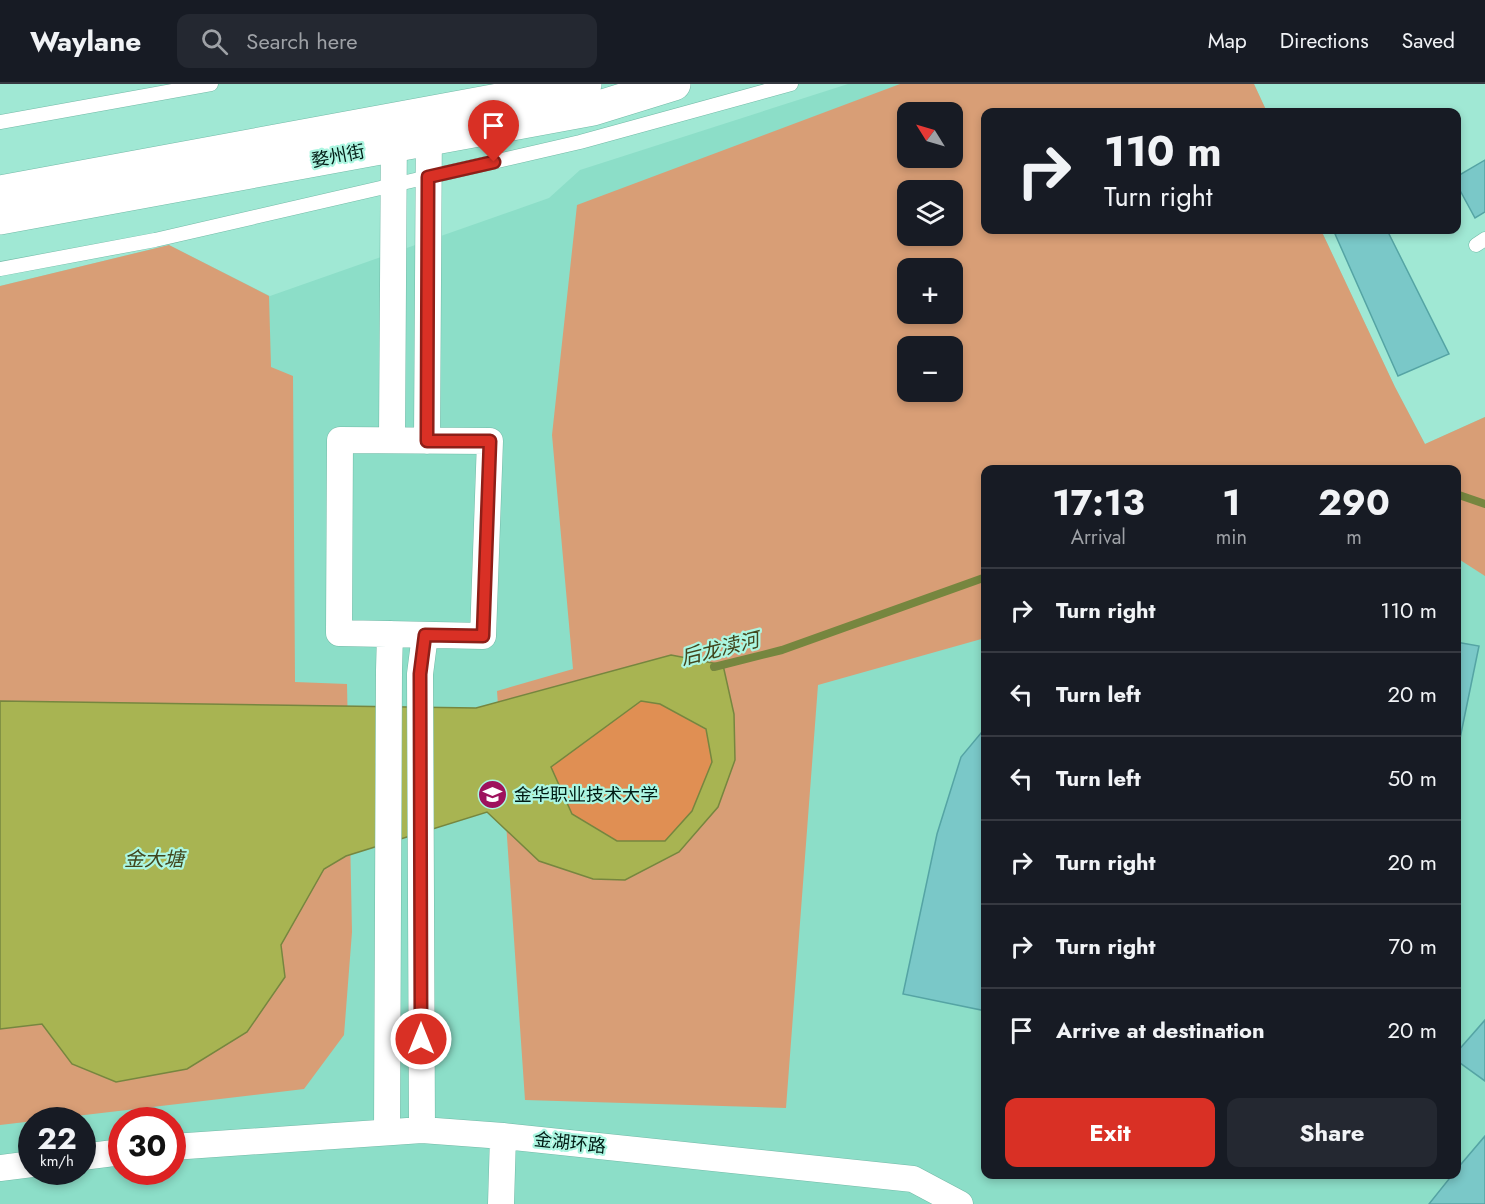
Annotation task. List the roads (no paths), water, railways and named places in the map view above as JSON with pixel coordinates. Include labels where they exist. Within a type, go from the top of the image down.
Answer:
[{"type":"main road","name":"婺州街","points":[[429,126],[585,84]]},
{"type":"main road","name":"婺州街","points":[[0,192],[429,126],[593,109],[674,84]]},
{"type":"main road","name":"婺州街","points":[[0,218],[394,132]]},
{"type":"street","points":[[427,441],[429,126]]},
{"type":"street","points":[[392,440],[394,132]]},
{"type":"street","points":[[340,440],[427,441],[490,441],[483,636],[339,633],[340,440]]},
{"type":"street","points":[[387,1132],[390,634]]},
{"type":"street","points":[[422,1130],[420,674],[425,635]]},
{"type":"street","name":"金湖环路","points":[[186,1146],[422,1130],[503,1136],[913,1179],[960,1204]]},
{"type":"street","points":[[501,1204],[503,1136]]},
{"type":"street","points":[[0,1168],[18,1166]]},
{"type":"lane","points":[[0,122],[211,84]]},
{"type":"lane","points":[[0,269],[155,240],[580,142],[791,84]]},
{"type":"water","name":"金大塘","points":[[671,655],[723,665],[734,714],[735,760],[718,807],[679,852],[625,880],[593,879],[539,861],[487,812],[346,856],[324,869],[281,945],[285,977],[247,1032],[187,1069],[116,1082],[72,1064],[42,1024],[0,1029],[0,701],[476,708]],"holes":[[[641,701],[660,704],[706,729],[712,762],[692,811],[665,841],[617,841],[572,814],[551,767]]]},
{"type":"waterway","name":"后龙渎河","points":[[1461,496],[1485,504]]},
{"type":"waterway","name":"后龙渎河","points":[[714,667],[782,650],[981,579]]},
{"type":"place","name":"金华职业技术大学","points":[[493,795]]}]
